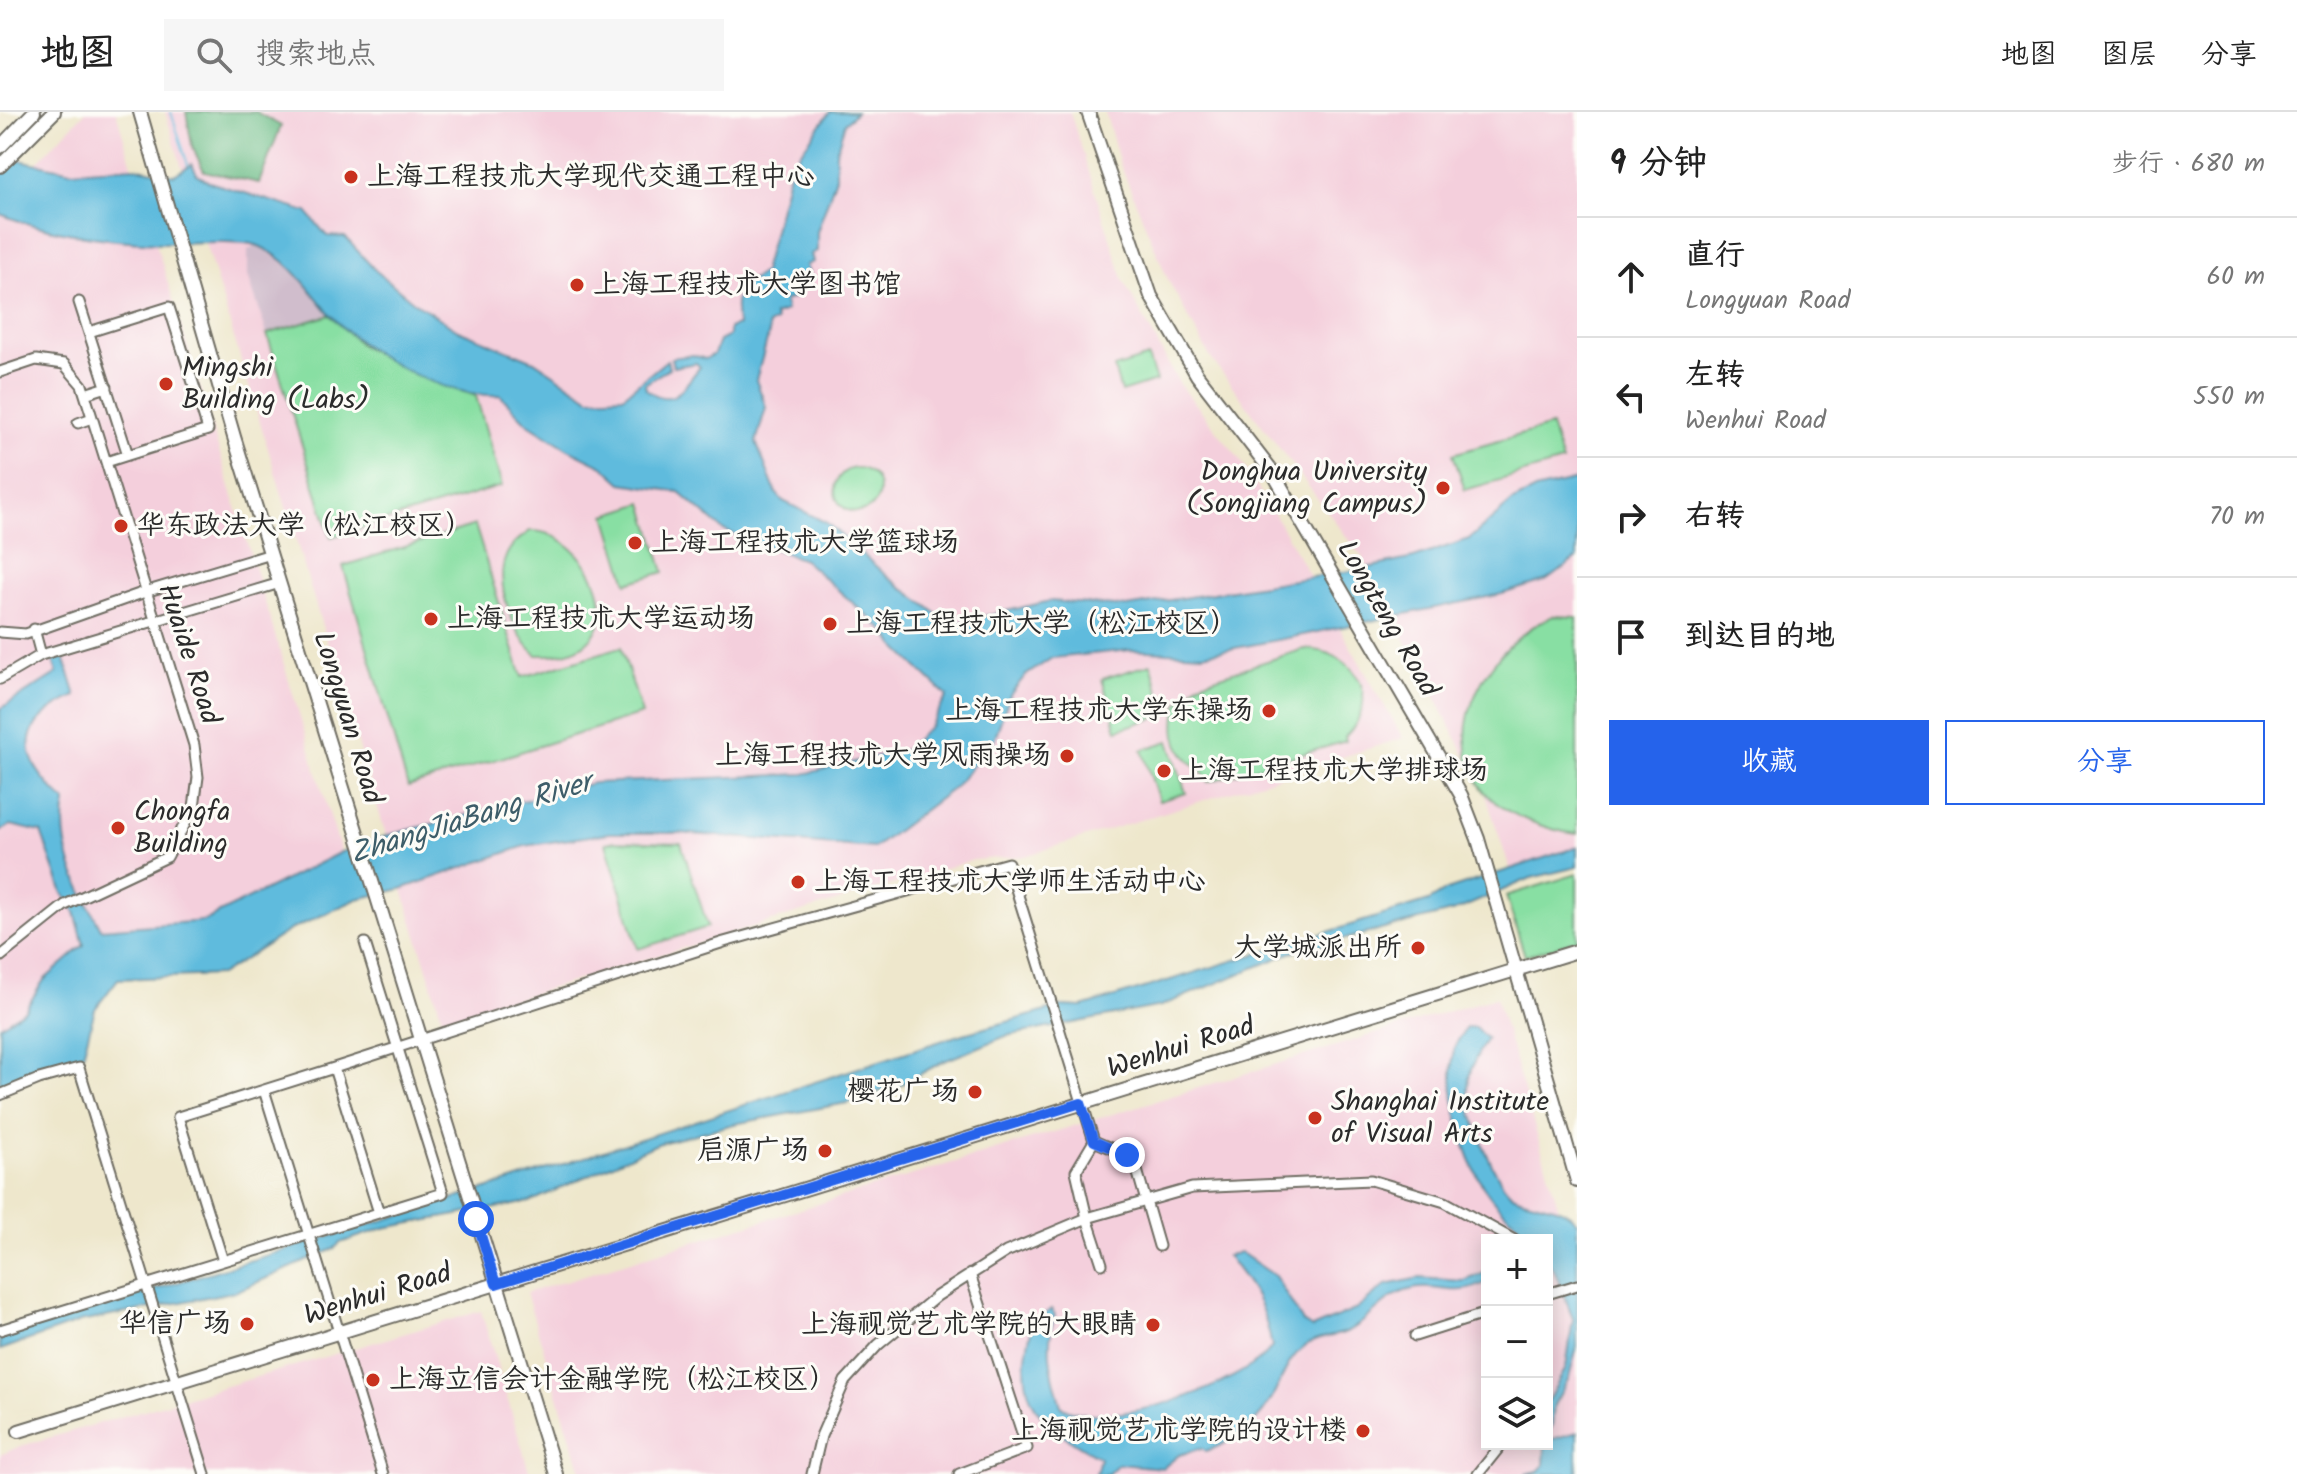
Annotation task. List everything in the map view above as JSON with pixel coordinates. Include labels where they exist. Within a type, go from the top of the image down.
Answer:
[{"type":"main road","points":[[0,147],[34,112]]},
{"type":"main road","points":[[1,165],[54,112]]},
{"type":"main road","name":"Longyuan Road","points":[[140,112],[271,554],[556,1474]]},
{"type":"main road","name":"Longteng Road","points":[[1088,112],[1151,296],[1197,375],[1273,473],[1461,795],[1487,873],[1577,1181]]},
{"type":"main road","name":"Wenhui Road","points":[[19,1431],[1577,951]]},
{"type":"street","points":[[79,302],[128,455]]},
{"type":"street","points":[[89,332],[169,307],[208,430],[106,462]]},
{"type":"street","name":"Huaide Road","points":[[0,372],[36,360],[64,364],[82,385],[194,745],[198,777],[194,807],[167,857],[65,905],[0,957]]},
{"type":"street","points":[[85,394],[107,387]]},
{"type":"street","points":[[78,423],[92,418]]},
{"type":"street","points":[[0,632],[26,634],[145,592],[271,554]]},
{"type":"street","points":[[0,679],[41,655],[280,583]]},
{"type":"street","points":[[34,629],[41,655]]},
{"type":"street","points":[[223,1261],[178,1117],[724,942],[1008,863],[1094,1141],[1127,1155],[1137,1170],[1159,1246]]},
{"type":"street","points":[[0,1330],[443,1193],[365,943]]},
{"type":"street","points":[[0,1095],[39,1079],[79,1068],[205,1474]]},
{"type":"street","points":[[334,1068],[379,1213]]},
{"type":"street","points":[[264,1090],[383,1474]]},
{"type":"street","points":[[1094,1141],[1076,1171],[1102,1264]]},
{"type":"street","points":[[812,1474],[821,1436],[845,1381],[878,1345],[937,1296],[1006,1252],[1087,1218],[1192,1188],[1371,1180],[1445,1202],[1503,1234]]},
{"type":"street","points":[[959,1474],[1027,1448],[970,1274]]},
{"type":"street","points":[[1553,1292],[1577,1285]]},
{"type":"street","points":[[1415,1336],[1481,1315]]},
{"type":"street","points":[[1478,1474],[1497,1450]]},
{"type":"shaded area","name":"华东政法大学（松江校区）","points":[[85,112],[116,112],[341,852],[204,921],[101,929],[44,980],[25,1010],[0,1026],[0,201]]},
{"type":"shaded area","name":"上海工程技术大学（松江校区）","points":[[165,112],[1070,112],[1124,282],[1179,383],[1241,461],[1272,510],[1403,738],[1025,856],[973,860],[443,1021]]},
{"type":"shaded area","name":"Donghua University (Songjiang Campus)","points":[[1105,112],[1577,112],[1577,847],[1510,869],[1485,793],[1362,557],[1210,357],[1168,280],[1120,164]]},
{"type":"shaded area","points":[[258,245],[301,277],[330,315],[267,334],[248,275],[248,249]]},
{"type":"shaded area","name":"Shanghai Institute of Visual Arts","points":[[1496,997],[1577,1269],[1577,1474],[582,1474],[526,1293]]},
{"type":"shaded area","name":"上海立信会计金融学院（松江校区）","points":[[481,1311],[530,1474],[0,1474],[0,1455],[18,1447]]},
{"type":"green space","points":[[186,112],[256,112],[281,126],[259,183],[204,171],[192,146]]},
{"type":"green space","points":[[330,315],[362,346],[415,374],[476,396],[502,486],[331,537],[267,334]]},
{"type":"green space","points":[[1148,357],[1156,381],[1121,392],[1114,368]]},
{"type":"green space","points":[[1551,426],[1562,462],[1465,490],[1453,454]]},
{"type":"green space","points":[[857,468],[872,475],[879,490],[872,505],[857,512],[842,505],[835,490],[842,475]]},
{"type":"green space","name":"上海工程技术大学篮球场","points":[[643,503],[664,572],[627,583],[606,515]]},
{"type":"green space","name":"上海工程技术大学运动场","points":[[475,525],[522,677],[621,647],[642,714],[408,787],[343,566]]},
{"type":"green space","points":[[530,531],[553,536],[573,550],[589,570],[599,594],[601,617],[592,637],[571,651],[537,655],[521,637],[509,611],[503,583],[505,559],[518,540]]},
{"type":"green space","points":[[1553,616],[1577,617],[1577,834],[1527,820],[1492,799],[1484,791],[1471,766],[1466,741],[1469,715],[1478,689],[1492,666],[1510,645]]},
{"type":"green space","name":"上海工程技术大学东操场","points":[[1304,649],[1338,658],[1359,679],[1363,693],[1362,707],[1357,722],[1345,737],[1346,741],[1208,782],[1178,743],[1175,720],[1178,704],[1199,683]]},
{"type":"green space","points":[[1151,664],[1166,714],[1117,730],[1102,679]]},
{"type":"green space","name":"上海工程技术大学排球场","points":[[1169,741],[1186,793],[1159,801],[1142,750]]},
{"type":"green space","points":[[606,843],[681,843],[708,927],[638,949]]},
{"type":"green space","points":[[1577,874],[1577,940],[1525,956],[1506,896]]},
{"type":"water","name":"ZhangJiaBang River","points":[[830,112],[856,112],[845,123],[836,152],[836,177],[817,232],[817,251],[811,254],[813,262],[806,265],[809,274],[801,277],[803,286],[794,289],[796,297],[784,301],[786,311],[774,315],[776,321],[768,325],[769,333],[756,380],[766,407],[756,442],[776,493],[783,501],[827,523],[888,577],[951,624],[1050,601],[1127,607],[1414,558],[1469,539],[1513,501],[1535,490],[1577,480],[1577,558],[1547,580],[1502,594],[1293,637],[1203,654],[1131,650],[1052,658],[1025,676],[1010,695],[994,740],[955,787],[874,848],[678,833],[609,833],[525,846],[401,889],[357,899],[290,930],[220,975],[118,979],[95,1009],[83,1055],[22,1074],[0,1085],[0,1026],[25,1010],[44,980],[84,945],[75,912],[63,893],[41,832],[11,825],[0,832],[0,709],[57,673],[53,660],[64,657],[76,696],[41,719],[32,731],[29,744],[39,772],[66,802],[65,836],[72,868],[101,929],[204,921],[341,852],[389,835],[593,783],[804,774],[905,750],[930,726],[947,696],[894,645],[887,633],[804,560],[723,530],[679,492],[622,483],[603,466],[568,449],[527,423],[500,395],[455,389],[407,371],[384,358],[344,329],[298,275],[259,246],[101,238],[59,231],[0,214],[0,156],[71,171],[134,167],[174,175],[192,164],[197,174],[209,182],[307,212],[327,236],[345,237],[375,270],[414,302],[458,330],[534,361],[590,398],[623,396],[667,360],[669,368],[645,384],[646,389],[664,397],[684,388],[700,367],[696,363],[673,367],[671,358],[693,355],[705,359],[714,354],[719,341],[729,336],[729,328],[738,325],[737,299],[743,288],[763,272],[791,165]]},
{"type":"water","points":[[1577,847],[1577,867],[1531,878],[1455,911],[1290,953],[1161,1006],[1006,1036],[942,1062],[902,1084],[847,1103],[734,1124],[657,1144],[530,1202],[384,1228],[340,1243],[334,1249],[237,1291],[80,1322],[0,1350],[0,1336],[490,1188],[956,1036],[1064,1006],[1082,1007],[1429,901],[1447,890]]},
{"type":"water","points":[[1475,1027],[1487,1039],[1471,1070],[1468,1091],[1478,1131],[1500,1179],[1515,1196],[1564,1211],[1577,1222],[1577,1347],[1569,1378],[1554,1405],[1553,1416],[1553,1391],[1566,1368],[1573,1319],[1553,1269],[1553,1234],[1526,1234],[1497,1205],[1482,1184],[1466,1148],[1455,1107],[1452,1068],[1454,1050],[1466,1028]]},
{"type":"water","points":[[1240,1252],[1275,1276],[1303,1322],[1312,1328],[1357,1309],[1386,1285],[1419,1278],[1464,1281],[1481,1274],[1481,1285],[1465,1290],[1419,1288],[1400,1293],[1349,1331],[1308,1344],[1292,1360],[1262,1414],[1246,1430],[1227,1442],[1206,1451],[1202,1448],[1179,1455],[1163,1468],[1118,1464],[1108,1474],[1096,1474],[1100,1458],[1045,1420],[1028,1390],[1025,1372],[1033,1324],[1051,1309],[1055,1315],[1050,1350],[1061,1406],[1081,1413],[1108,1414],[1172,1402],[1233,1377],[1272,1347],[1257,1298],[1227,1256]]},
{"type":"water","points":[[1577,1432],[1577,1474],[1525,1474],[1538,1471],[1544,1465],[1545,1450],[1553,1450],[1553,1439]]},
{"type":"waterway","points":[[171,112],[188,165]]},
{"type":"place","name":"上海工程技术大学现代交通工程中心","points":[[351,177]]},
{"type":"place","name":"上海工程技术大学图书馆","points":[[577,285]]},
{"type":"place","name":"Mingshi Building (Labs)","points":[[166,384]]},
{"type":"place","name":"Donghua University (Songjiang Campus)","points":[[1443,488]]},
{"type":"place","name":"华东政法大学（松江校区）","points":[[121,526]]},
{"type":"place","name":"上海工程技术大学篮球场","points":[[635,543]]},
{"type":"place","name":"上海工程技术大学运动场","points":[[431,619]]},
{"type":"place","name":"上海工程技术大学（松江校区）","points":[[830,624]]},
{"type":"place","name":"上海工程技术大学东操场","points":[[1269,711]]},
{"type":"place","name":"上海工程技术大学风雨操场","points":[[1067,756]]},
{"type":"place","name":"上海工程技术大学排球场","points":[[1164,771]]},
{"type":"place","name":"Chongfa Building","points":[[118,828]]},
{"type":"place","name":"上海工程技术大学师生活动中心","points":[[798,882]]},
{"type":"place","name":"大学城派出所","points":[[1418,948]]},
{"type":"place","name":"樱花广场","points":[[975,1092]]},
{"type":"place","name":"Shanghai Institute of Visual Arts","points":[[1315,1118]]},
{"type":"place","name":"启源广场","points":[[825,1151]]},
{"type":"place","name":"华信广场","points":[[247,1324]]},
{"type":"place","name":"上海视觉艺术学院的大眼睛","points":[[1153,1325]]},
{"type":"place","name":"上海立信会计金融学院（松江校区）","points":[[373,1380]]},
{"type":"place","name":"上海视觉艺术学院的设计楼","points":[[1363,1431]]},
{"type":"route","points":[[476,1219],[496,1284],[1081,1103],[1094,1141],[1127,1155]]}]
